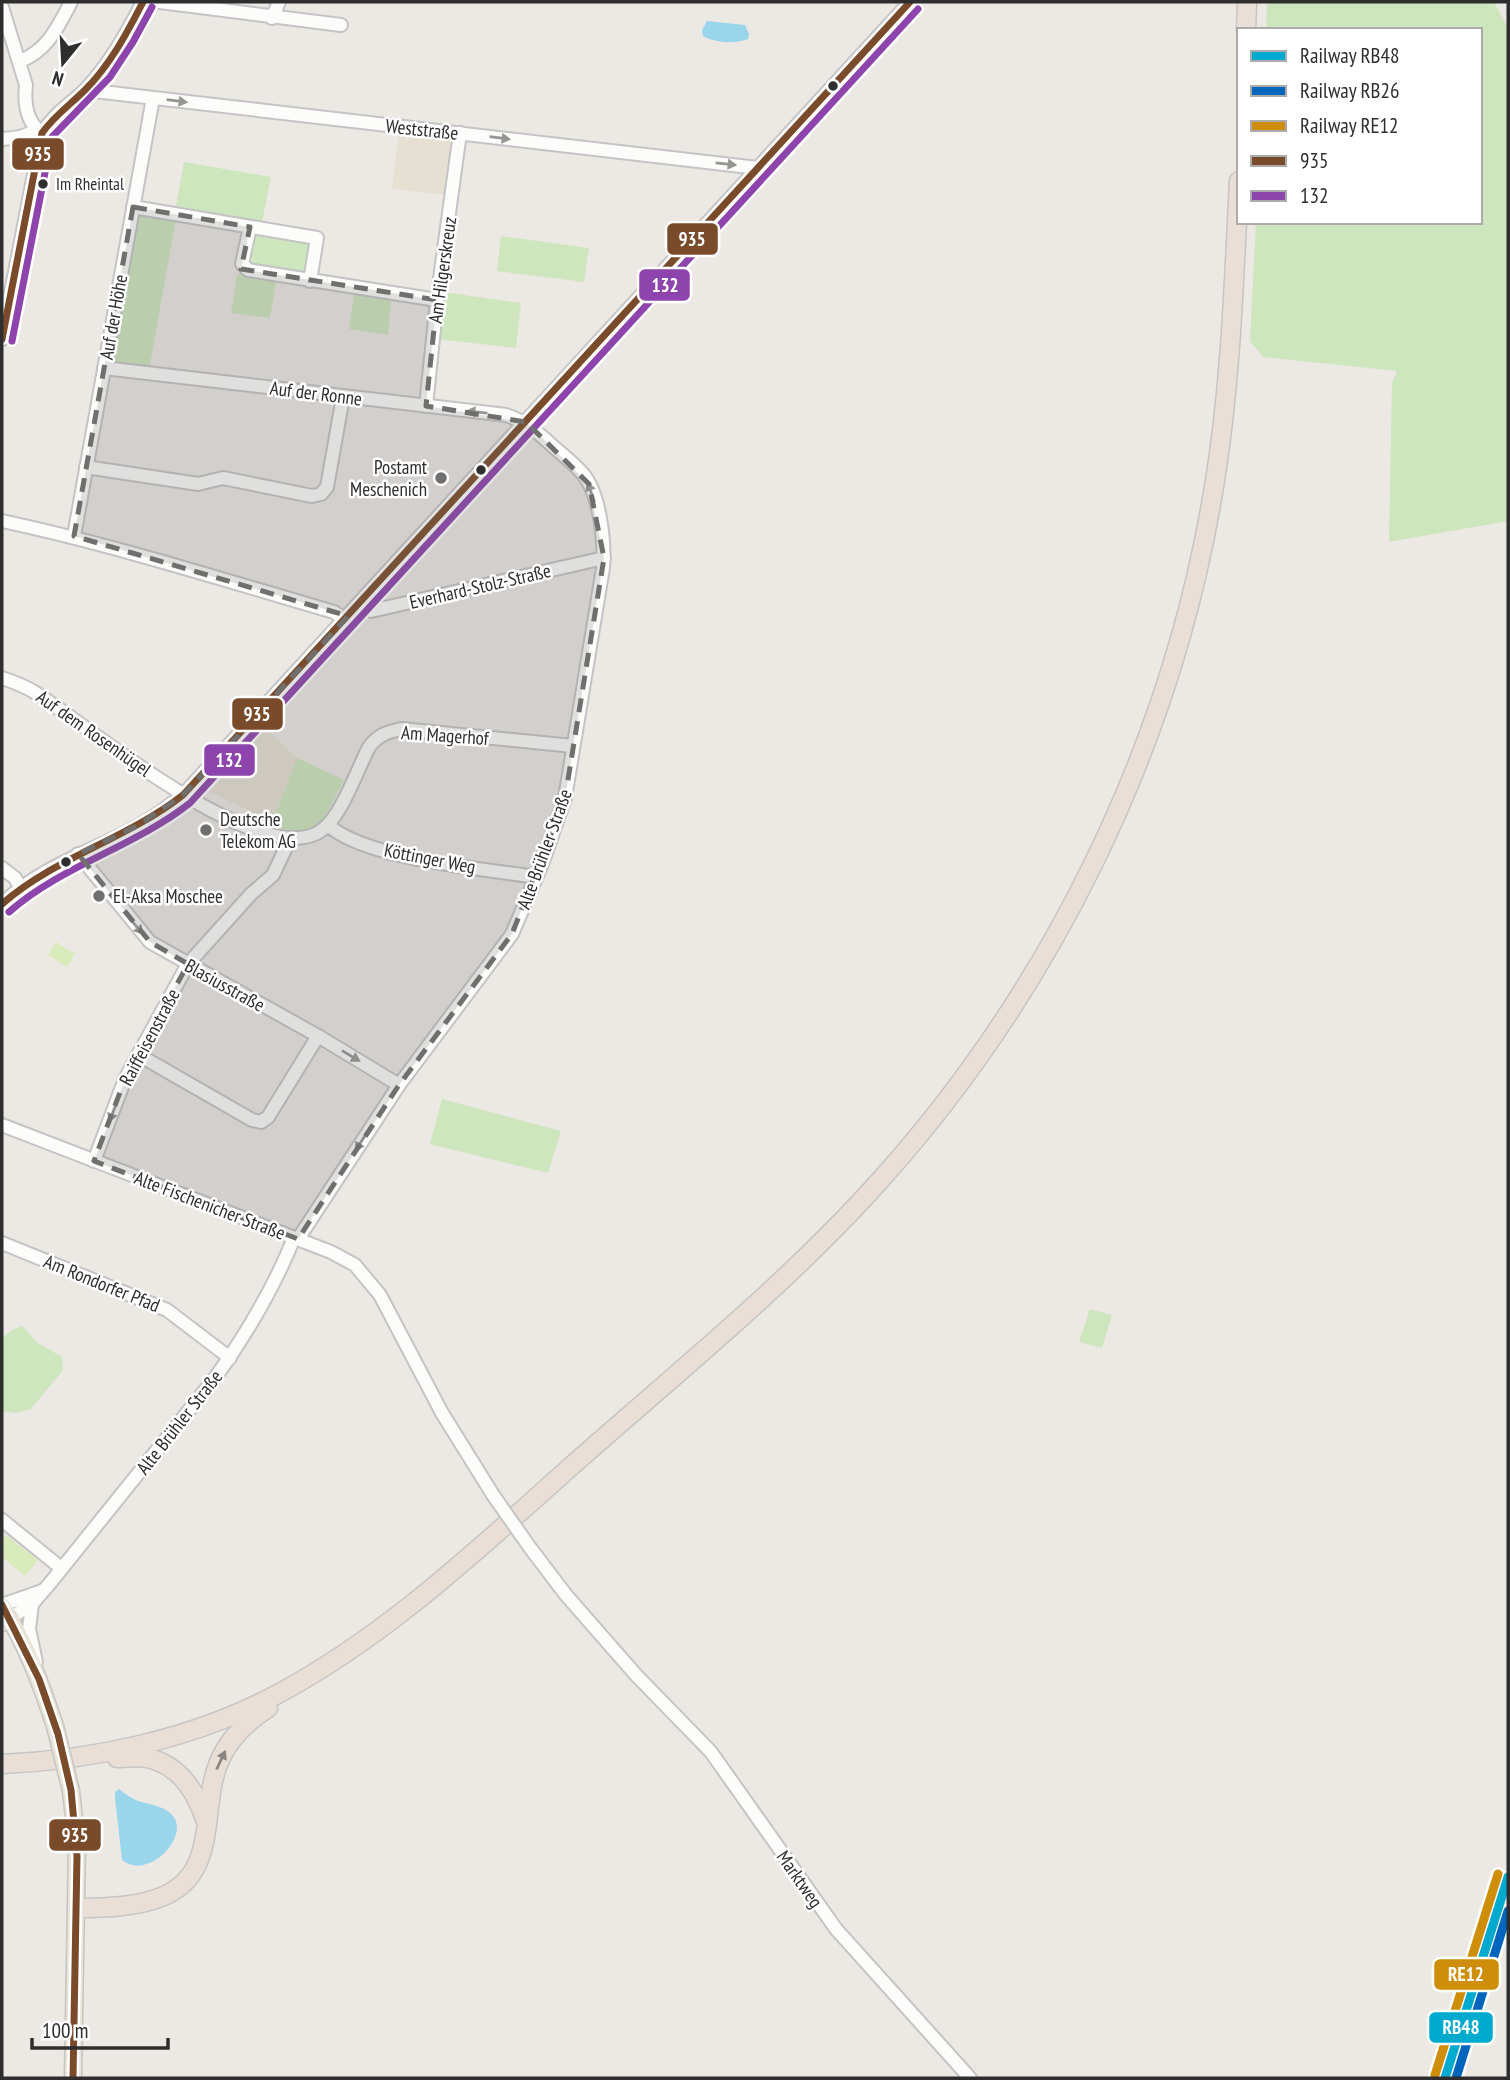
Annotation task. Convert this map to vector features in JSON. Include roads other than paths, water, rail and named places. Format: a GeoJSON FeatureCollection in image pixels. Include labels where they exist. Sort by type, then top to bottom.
{"type":"FeatureCollection","features":[{"type":"Feature","properties":{"kind":"highway"},"geometry":{"type":"LineString","coordinates":[[1246,28],[1247,2]]}},
{"type":"Feature","properties":{"kind":"highway"},"geometry":{"type":"LineString","coordinates":[[4,1764],[85,1756],[141,1744],[209,1724],[262,1702],[364,1641],[444,1578],[783,1277],[866,1195],[952,1093],[1031,978],[1097,855],[1146,740],[1183,630],[1203,548],[1216,477],[1228,374],[1237,216]]}},
{"type":"Feature","properties":{"kind":"highway"},"geometry":{"type":"LineString","coordinates":[[77,1902],[92,1896],[132,1903],[166,1895],[186,1882],[203,1852],[213,1780],[225,1750],[246,1724],[270,1707],[297,1681]]}},
{"type":"Feature","properties":{"kind":"highway"},"geometry":{"type":"LineString","coordinates":[[85,1756],[139,1757],[166,1765],[194,1791],[207,1826]]}},
{"type":"Feature","properties":{"kind":"main road"},"geometry":{"type":"LineString","coordinates":[[4,1612],[41,1683],[71,1791],[77,1845],[73,2078]]}},
{"type":"Feature","properties":{"kind":"street"},"geometry":{"type":"LineString","coordinates":[[20,61],[33,56],[45,46],[71,2]]}},
{"type":"Feature","properties":{"kind":"street"},"geometry":{"type":"LineString","coordinates":[[2,139],[17,138],[39,131],[85,90],[111,57],[143,2]]}},
{"type":"Feature","properties":{"kind":"street"},"geometry":{"type":"LineString","coordinates":[[160,2],[341,26]]}},
{"type":"Feature","properties":{"kind":"street"},"geometry":{"type":"LineString","coordinates":[[272,18],[279,2]]}},
{"type":"Feature","properties":{"kind":"street"},"geometry":{"type":"LineString","coordinates":[[2,904],[20,887],[78,854],[137,826],[183,795],[910,2]]}},
{"type":"Feature","properties":{"kind":"street"},"geometry":{"type":"LineString","coordinates":[[2,6],[26,85],[29,121],[39,131]]}},
{"type":"Feature","properties":{"kind":"street","name":"Weststraße"},"geometry":{"type":"LineString","coordinates":[[85,90],[758,168]]}},
{"type":"Feature","properties":{"kind":"street","name":"Auf der Höhe"},"geometry":{"type":"LineString","coordinates":[[74,536],[153,98]]}},
{"type":"Feature","properties":{"kind":"street"},"geometry":{"type":"LineString","coordinates":[[2,339],[39,131]]}},
{"type":"Feature","properties":{"kind":"street","name":"Am Hilgerskreuz"},"geometry":{"type":"LineString","coordinates":[[426,406],[437,300],[460,133]]}},
{"type":"Feature","properties":{"kind":"street"},"geometry":{"type":"LineString","coordinates":[[133,207],[317,238],[310,281]]}},
{"type":"Feature","properties":{"kind":"street"},"geometry":{"type":"LineString","coordinates":[[250,227],[242,264],[244,268],[437,300]]}},
{"type":"Feature","properties":{"kind":"street","name":"Auf der Ronne"},"geometry":{"type":"LineString","coordinates":[[104,368],[506,415],[526,422]]}},
{"type":"Feature","properties":{"kind":"street"},"geometry":{"type":"LineString","coordinates":[[86,467],[198,484],[223,478],[312,496],[321,494],[327,487],[343,397]]}},
{"type":"Feature","properties":{"kind":"street","name":"Alte Brühler Straße"},"geometry":{"type":"LineString","coordinates":[[4,1612],[32,1604],[230,1357],[296,1238],[399,1085],[512,934],[561,815],[570,776],[604,558],[599,519],[590,484],[583,473],[526,422]]}},
{"type":"Feature","properties":{"kind":"street"},"geometry":{"type":"LineString","coordinates":[[2,521],[74,536],[334,611],[344,620]]}},
{"type":"Feature","properties":{"kind":"street","name":"Everhard-Stolz-Straße"},"geometry":{"type":"LineString","coordinates":[[357,606],[371,611],[604,558]]}},
{"type":"Feature","properties":{"kind":"street","name":"Auf dem Rosenhügel"},"geometry":{"type":"LineString","coordinates":[[2,678],[35,692],[183,795]]}},
{"type":"Feature","properties":{"kind":"street","name":"Am Magerhof"},"geometry":{"type":"LineString","coordinates":[[328,825],[369,747],[376,738],[389,731],[401,729],[573,746]]}},
{"type":"Feature","properties":{"kind":"street"},"geometry":{"type":"LineString","coordinates":[[183,795],[245,826],[290,839],[312,836],[328,825]]}},
{"type":"Feature","properties":{"kind":"street","name":"Köttinger Weg"},"geometry":{"type":"LineString","coordinates":[[328,825],[356,840],[411,858],[536,877]]}},
{"type":"Feature","properties":{"kind":"street","name":"Raiffeisenstraße"},"geometry":{"type":"LineString","coordinates":[[94,1161],[125,1079],[188,964],[251,894],[273,875],[290,839]]}},
{"type":"Feature","properties":{"kind":"street","name":"Blasiusstraße"},"geometry":{"type":"LineString","coordinates":[[78,854],[150,942],[318,1036],[399,1085]]}},
{"type":"Feature","properties":{"kind":"street"},"geometry":{"type":"LineString","coordinates":[[2,868],[15,878],[20,887]]}},
{"type":"Feature","properties":{"kind":"street"},"geometry":{"type":"LineString","coordinates":[[139,1055],[252,1120],[261,1122],[268,1117],[318,1036]]}},
{"type":"Feature","properties":{"kind":"street","name":"Alte Fischenicher Straße"},"geometry":{"type":"LineString","coordinates":[[2,1125],[296,1238],[355,1265],[370,1280],[442,1413],[493,1495]]}},
{"type":"Feature","properties":{"kind":"street","name":"Am Rondorfer Pfad"},"geometry":{"type":"LineString","coordinates":[[2,1243],[167,1310],[230,1357]]}},
{"type":"Feature","properties":{"kind":"street","name":"Marktweg"},"geometry":{"type":"LineString","coordinates":[[493,1495],[566,1595],[636,1675],[711,1752],[836,1929],[970,2078]]}},
{"type":"Feature","properties":{"kind":"street"},"geometry":{"type":"LineString","coordinates":[[2,1520],[61,1569]]}},
{"type":"Feature","properties":{"kind":"street","name":"Alte Brühler Straße"},"geometry":{"type":"LineString","coordinates":[[4,1612],[42,1591]]}},
{"type":"Feature","properties":{"kind":"street"},"geometry":{"type":"LineString","coordinates":[[32,1604],[29,1629],[41,1683]]}},
{"type":"Feature","properties":{"kind":"water"},"geometry":{"type":"Polygon","coordinates":[[[707,21],[745,25],[748,39],[726,42],[703,36],[702,30],[707,21]]]}},
{"type":"Feature","properties":{"kind":"water"},"geometry":{"type":"Polygon","coordinates":[[[119,1789],[135,1800],[161,1807],[173,1816],[177,1825],[176,1835],[164,1854],[154,1861],[132,1865],[122,1860],[115,1798],[115,1792],[119,1789]]]}},
{"type":"Feature","properties":{"kind":"rail line","name":"RE12"},"geometry":{"type":"LineString","coordinates":[[1435,2075],[1498,1874]]}},
{"type":"Feature","properties":{"kind":"rail line","name":"RB48"},"geometry":{"type":"LineString","coordinates":[[1445,2078],[1508,1877]]}},
{"type":"Feature","properties":{"kind":"rail line","name":"RB26"},"geometry":{"type":"LineString","coordinates":[[1456,2078],[1508,1911]]}},
{"type":"Feature","properties":{"kind":"place","name":"Im Rheintal"},"geometry":{"type":"Point","coordinates":[43,184]}},
{"type":"Feature","properties":{"kind":"place","name":"Postamt Meschenich"},"geometry":{"type":"Point","coordinates":[441,478]}},
{"type":"Feature","properties":{"kind":"place","name":"Deutsche Telekom AG"},"geometry":{"type":"Point","coordinates":[206,830]}},
{"type":"Feature","properties":{"kind":"place","name":"El-Aksa Moschee"},"geometry":{"type":"Point","coordinates":[99,896]}}]}
